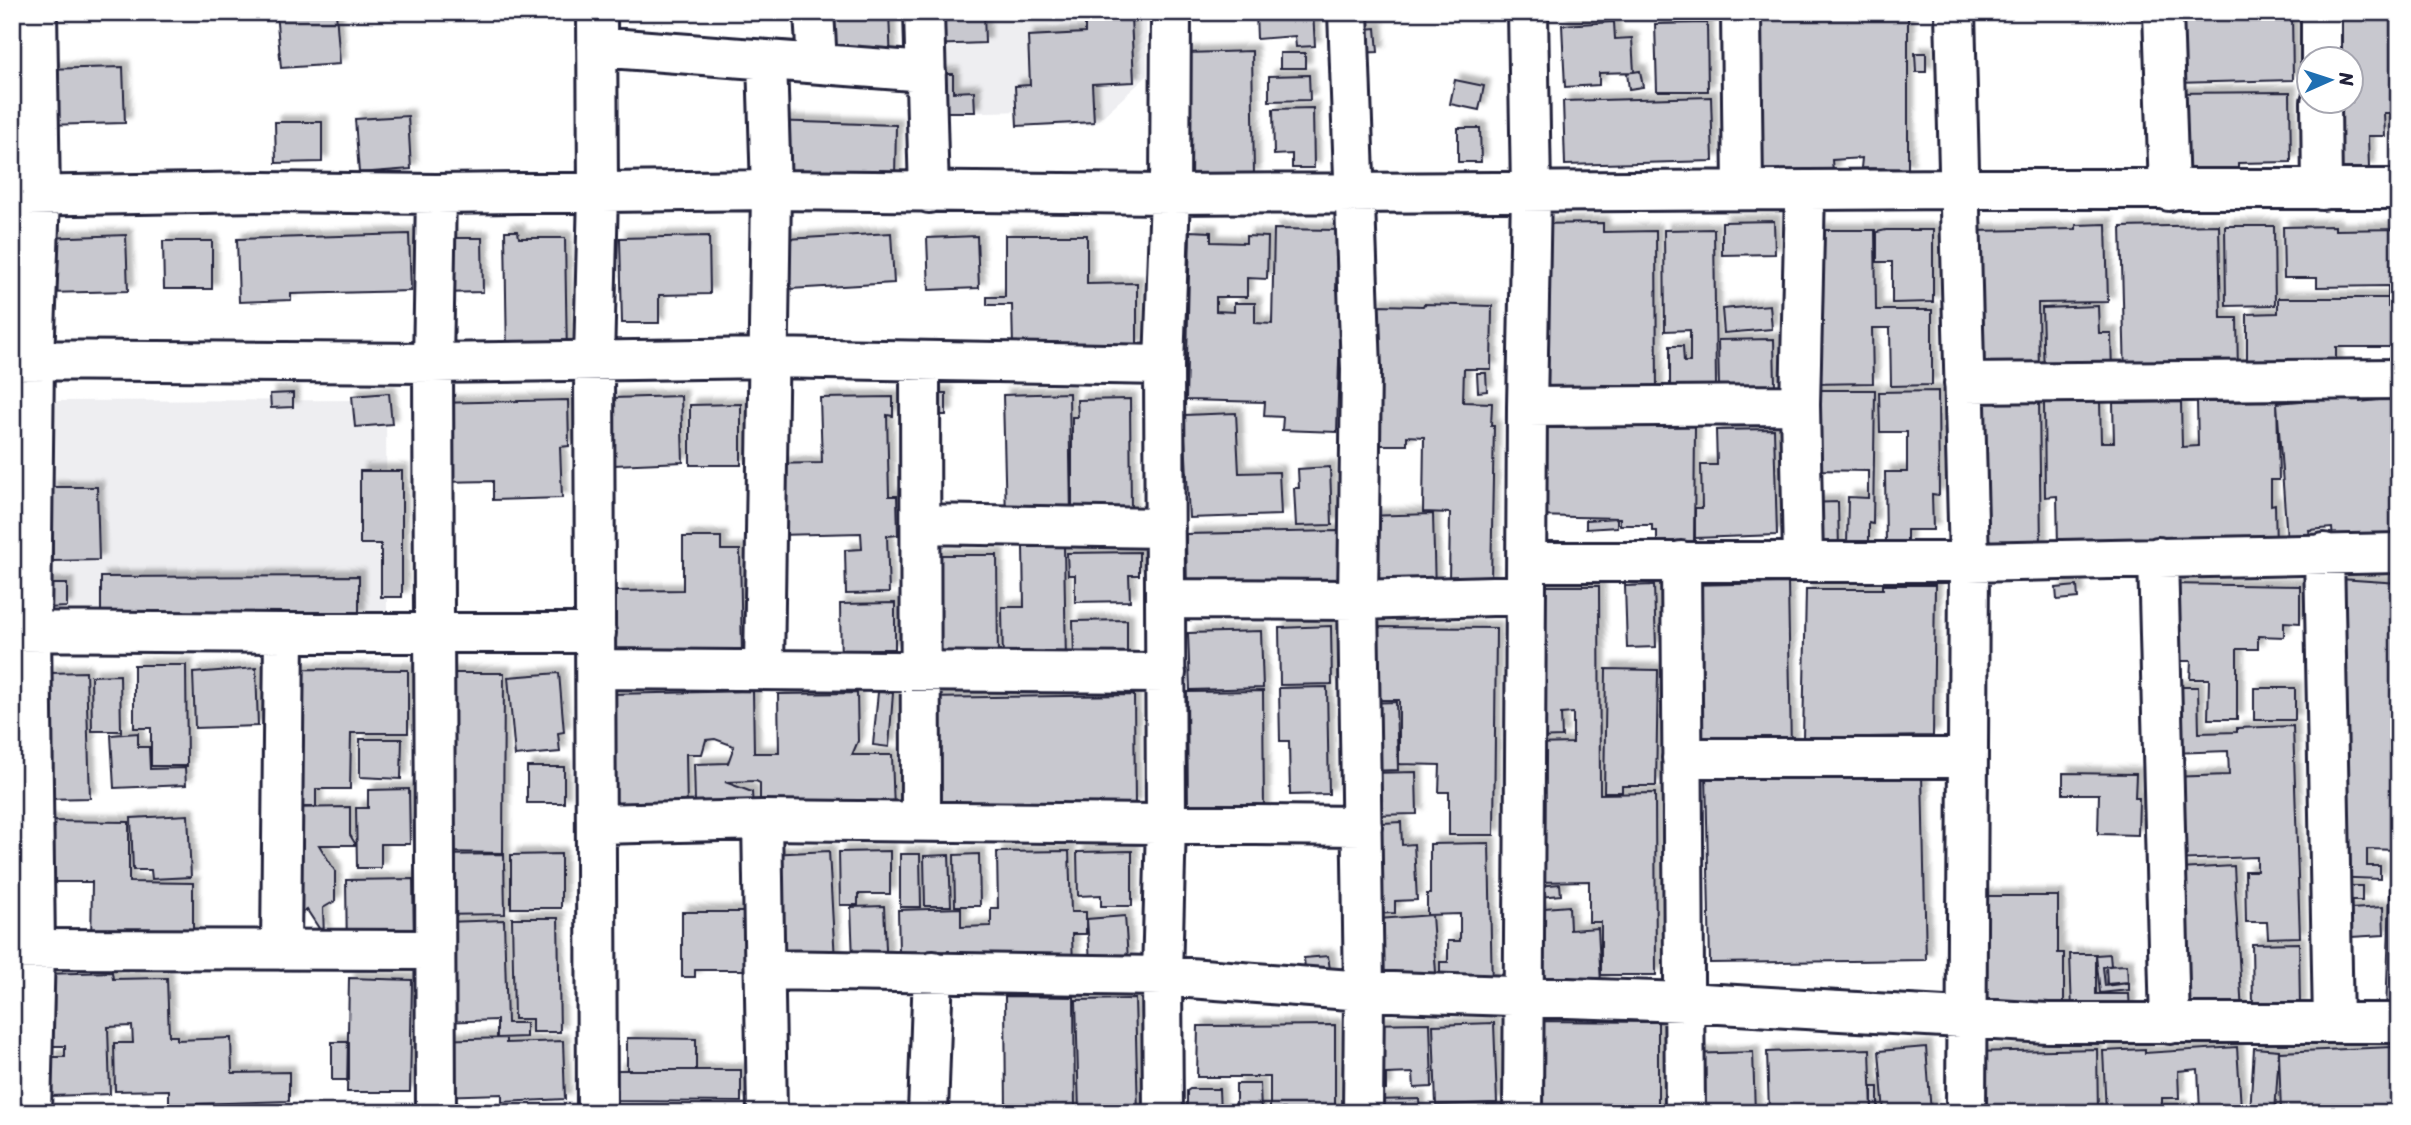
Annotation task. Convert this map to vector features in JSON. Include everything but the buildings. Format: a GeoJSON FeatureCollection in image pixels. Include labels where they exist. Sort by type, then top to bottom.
{"type":"FeatureCollection","features":[{"type":"Feature","properties":{"kind":"street"},"geometry":{"type":"LineString","coordinates":[[31,1113],[24,948],[23,360],[26,197],[37,12]]}},
{"type":"Feature","properties":{"kind":"street"},"geometry":{"type":"LineString","coordinates":[[814,12],[817,63]]}},
{"type":"Feature","properties":{"kind":"street"},"geometry":{"type":"LineString","coordinates":[[924,12],[929,193]]}},
{"type":"Feature","properties":{"kind":"street"},"geometry":{"type":"LineString","coordinates":[[1163,1113],[1162,975],[1166,823],[1164,365],[1170,194],[1171,12]]}},
{"type":"Feature","properties":{"kind":"street"},"geometry":{"type":"LineString","coordinates":[[1348,12],[1361,369],[1358,600],[1364,991],[1363,1113]]}},
{"type":"Feature","properties":{"kind":"street"},"geometry":{"type":"LineString","coordinates":[[1523,1113],[1527,407],[1531,191],[1528,12]]}},
{"type":"Feature","properties":{"kind":"street"},"geometry":{"type":"LineString","coordinates":[[1741,12],[1742,190]]}},
{"type":"Feature","properties":{"kind":"street"},"geometry":{"type":"LineString","coordinates":[[1955,12],[1969,562],[1966,1113]]}},
{"type":"Feature","properties":{"kind":"street"},"geometry":{"type":"LineString","coordinates":[[2163,12],[2169,191]]}},
{"type":"Feature","properties":{"kind":"street"},"geometry":{"type":"LineString","coordinates":[[2321,12],[2321,46]]}},
{"type":"Feature","properties":{"kind":"street"},"geometry":{"type":"LineString","coordinates":[[576,1113],[597,1113],[598,824],[594,361],[598,192],[597,29],[767,60],[926,72]]}},
{"type":"Feature","properties":{"kind":"street"},"geometry":{"type":"LineString","coordinates":[[764,670],[771,190],[767,60]]}},
{"type":"Feature","properties":{"kind":"street"},"geometry":{"type":"LineString","coordinates":[[2321,116],[2322,190]]}},
{"type":"Feature","properties":{"kind":"street"},"geometry":{"type":"LineString","coordinates":[[26,197],[262,192],[436,194],[771,190],[1170,194],[2399,189]]}},
{"type":"Feature","properties":{"kind":"street"},"geometry":{"type":"LineString","coordinates":[[1803,561],[1801,405],[1805,191]]}},
{"type":"Feature","properties":{"kind":"street"},"geometry":{"type":"LineString","coordinates":[[436,194],[433,363],[436,1113]]}},
{"type":"Feature","properties":{"kind":"street"},"geometry":{"type":"LineString","coordinates":[[23,360],[433,363],[768,358],[1164,365]]}},
{"type":"Feature","properties":{"kind":"street"},"geometry":{"type":"LineString","coordinates":[[920,361],[921,821]]}},
{"type":"Feature","properties":{"kind":"street"},"geometry":{"type":"LineString","coordinates":[[1965,383],[2399,379]]}},
{"type":"Feature","properties":{"kind":"street"},"geometry":{"type":"LineString","coordinates":[[1527,407],[1801,405]]}},
{"type":"Feature","properties":{"kind":"street"},"geometry":{"type":"LineString","coordinates":[[921,524],[1166,528]]}},
{"type":"Feature","properties":{"kind":"street"},"geometry":{"type":"LineString","coordinates":[[2324,553],[2333,1022]]}},
{"type":"Feature","properties":{"kind":"street"},"geometry":{"type":"LineString","coordinates":[[1166,600],[1358,600],[1681,561],[1969,562],[2399,553]]}},
{"type":"Feature","properties":{"kind":"street"},"geometry":{"type":"LineString","coordinates":[[2158,557],[2170,1024]]}},
{"type":"Feature","properties":{"kind":"street"},"geometry":{"type":"LineString","coordinates":[[1681,561],[1685,1113]]}},
{"type":"Feature","properties":{"kind":"street"},"geometry":{"type":"LineString","coordinates":[[22,631],[433,633],[764,670],[1166,673]]}},
{"type":"Feature","properties":{"kind":"street"},"geometry":{"type":"LineString","coordinates":[[281,950],[284,634]]}},
{"type":"Feature","properties":{"kind":"street"},"geometry":{"type":"LineString","coordinates":[[1682,758],[1967,758]]}},
{"type":"Feature","properties":{"kind":"street"},"geometry":{"type":"LineString","coordinates":[[598,824],[762,820],[1362,826]]}},
{"type":"Feature","properties":{"kind":"street"},"geometry":{"type":"LineString","coordinates":[[762,820],[767,1113]]}},
{"type":"Feature","properties":{"kind":"street"},"geometry":{"type":"LineString","coordinates":[[24,948],[434,950]]}},
{"type":"Feature","properties":{"kind":"street"},"geometry":{"type":"LineString","coordinates":[[766,970],[1162,975],[1364,991],[1685,1002],[1965,1016],[2048,1023],[2399,1023]]}},
{"type":"Feature","properties":{"kind":"street"},"geometry":{"type":"LineString","coordinates":[[928,1113],[933,971]]}},
{"type":"Feature","properties":{"kind":"shaded area"},"geometry":{"type":"Polygon","coordinates":[[[943,12],[1146,12],[1147,76],[1093,125],[1028,126],[1027,111],[946,113],[943,12]]]}},
{"type":"Feature","properties":{"kind":"shaded area"},"geometry":{"type":"Polygon","coordinates":[[[386,400],[387,620],[44,621],[43,401],[386,400]]]}}]}
